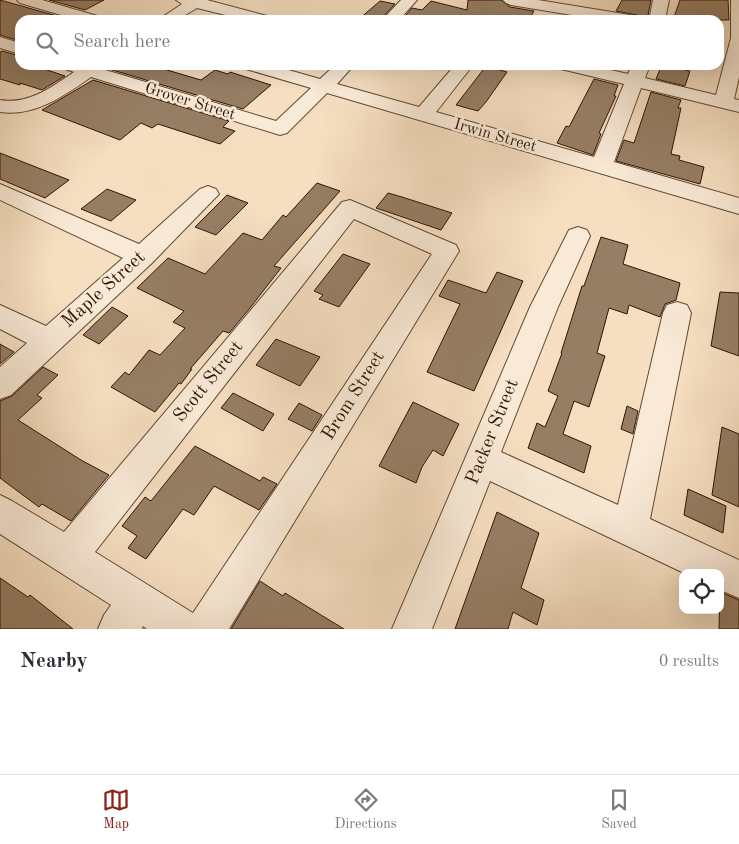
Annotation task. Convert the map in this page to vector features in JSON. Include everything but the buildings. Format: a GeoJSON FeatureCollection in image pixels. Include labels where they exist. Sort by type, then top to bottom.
{"type":"FeatureCollection","features":[{"type":"Feature","properties":{"kind":"street"},"geometry":{"type":"LineString","coordinates":[[25,0],[78,15]]}},
{"type":"Feature","properties":{"kind":"street"},"geometry":{"type":"LineString","coordinates":[[395,15],[409,0]]}},
{"type":"Feature","properties":{"kind":"street"},"geometry":{"type":"LineString","coordinates":[[658,15],[661,0]]}},
{"type":"Feature","properties":{"kind":"street"},"geometry":{"type":"LineString","coordinates":[[611,70],[637,73],[731,104],[739,0]]}},
{"type":"Feature","properties":{"kind":"street"},"geometry":{"type":"LineString","coordinates":[[173,15],[192,1],[246,15]]}},
{"type":"Feature","properties":{"kind":"street"},"geometry":{"type":"LineString","coordinates":[[511,5],[577,6],[611,15]]}},
{"type":"Feature","properties":{"kind":"street"},"geometry":{"type":"LineString","coordinates":[[0,42],[15,46]]}},
{"type":"Feature","properties":{"kind":"street"},"geometry":{"type":"LineString","coordinates":[[0,106],[9,109],[40,101],[81,70]]}},
{"type":"Feature","properties":{"kind":"street","name":"Grover Street"},"geometry":{"type":"LineString","coordinates":[[94,70],[280,129],[324,86]]}},
{"type":"Feature","properties":{"kind":"street","name":"Irwin Street"},"geometry":{"type":"LineString","coordinates":[[269,70],[739,206]]}},
{"type":"Feature","properties":{"kind":"street"},"geometry":{"type":"LineString","coordinates":[[324,86],[340,70]]}},
{"type":"Feature","properties":{"kind":"street"},"geometry":{"type":"LineString","coordinates":[[423,115],[460,70]]}},
{"type":"Feature","properties":{"kind":"street"},"geometry":{"type":"LineString","coordinates":[[601,167],[637,73]]}},
{"type":"Feature","properties":{"kind":"street"},"geometry":{"type":"LineString","coordinates":[[0,191],[143,256]]}},
{"type":"Feature","properties":{"kind":"street","name":"Maple Street"},"geometry":{"type":"LineString","coordinates":[[0,386],[208,194]]}},
{"type":"Feature","properties":{"kind":"street","name":"Brom Street"},"geometry":{"type":"LineString","coordinates":[[206,629],[446,251],[350,208]]}},
{"type":"Feature","properties":{"kind":"street","name":"Scott Street"},"geometry":{"type":"LineString","coordinates":[[68,556],[350,208]]}},
{"type":"Feature","properties":{"kind":"street","name":"Packer Street"},"geometry":{"type":"LineString","coordinates":[[412,629],[544,307],[578,236]]}},
{"type":"Feature","properties":{"kind":"street"},"geometry":{"type":"LineString","coordinates":[[630,528],[677,313]]}},
{"type":"Feature","properties":{"kind":"street"},"geometry":{"type":"LineString","coordinates":[[0,316],[48,340]]}},
{"type":"Feature","properties":{"kind":"street"},"geometry":{"type":"LineString","coordinates":[[482,460],[739,579]]}},
{"type":"Feature","properties":{"kind":"street"},"geometry":{"type":"LineString","coordinates":[[0,513],[68,556],[128,615],[183,629]]}}]}
